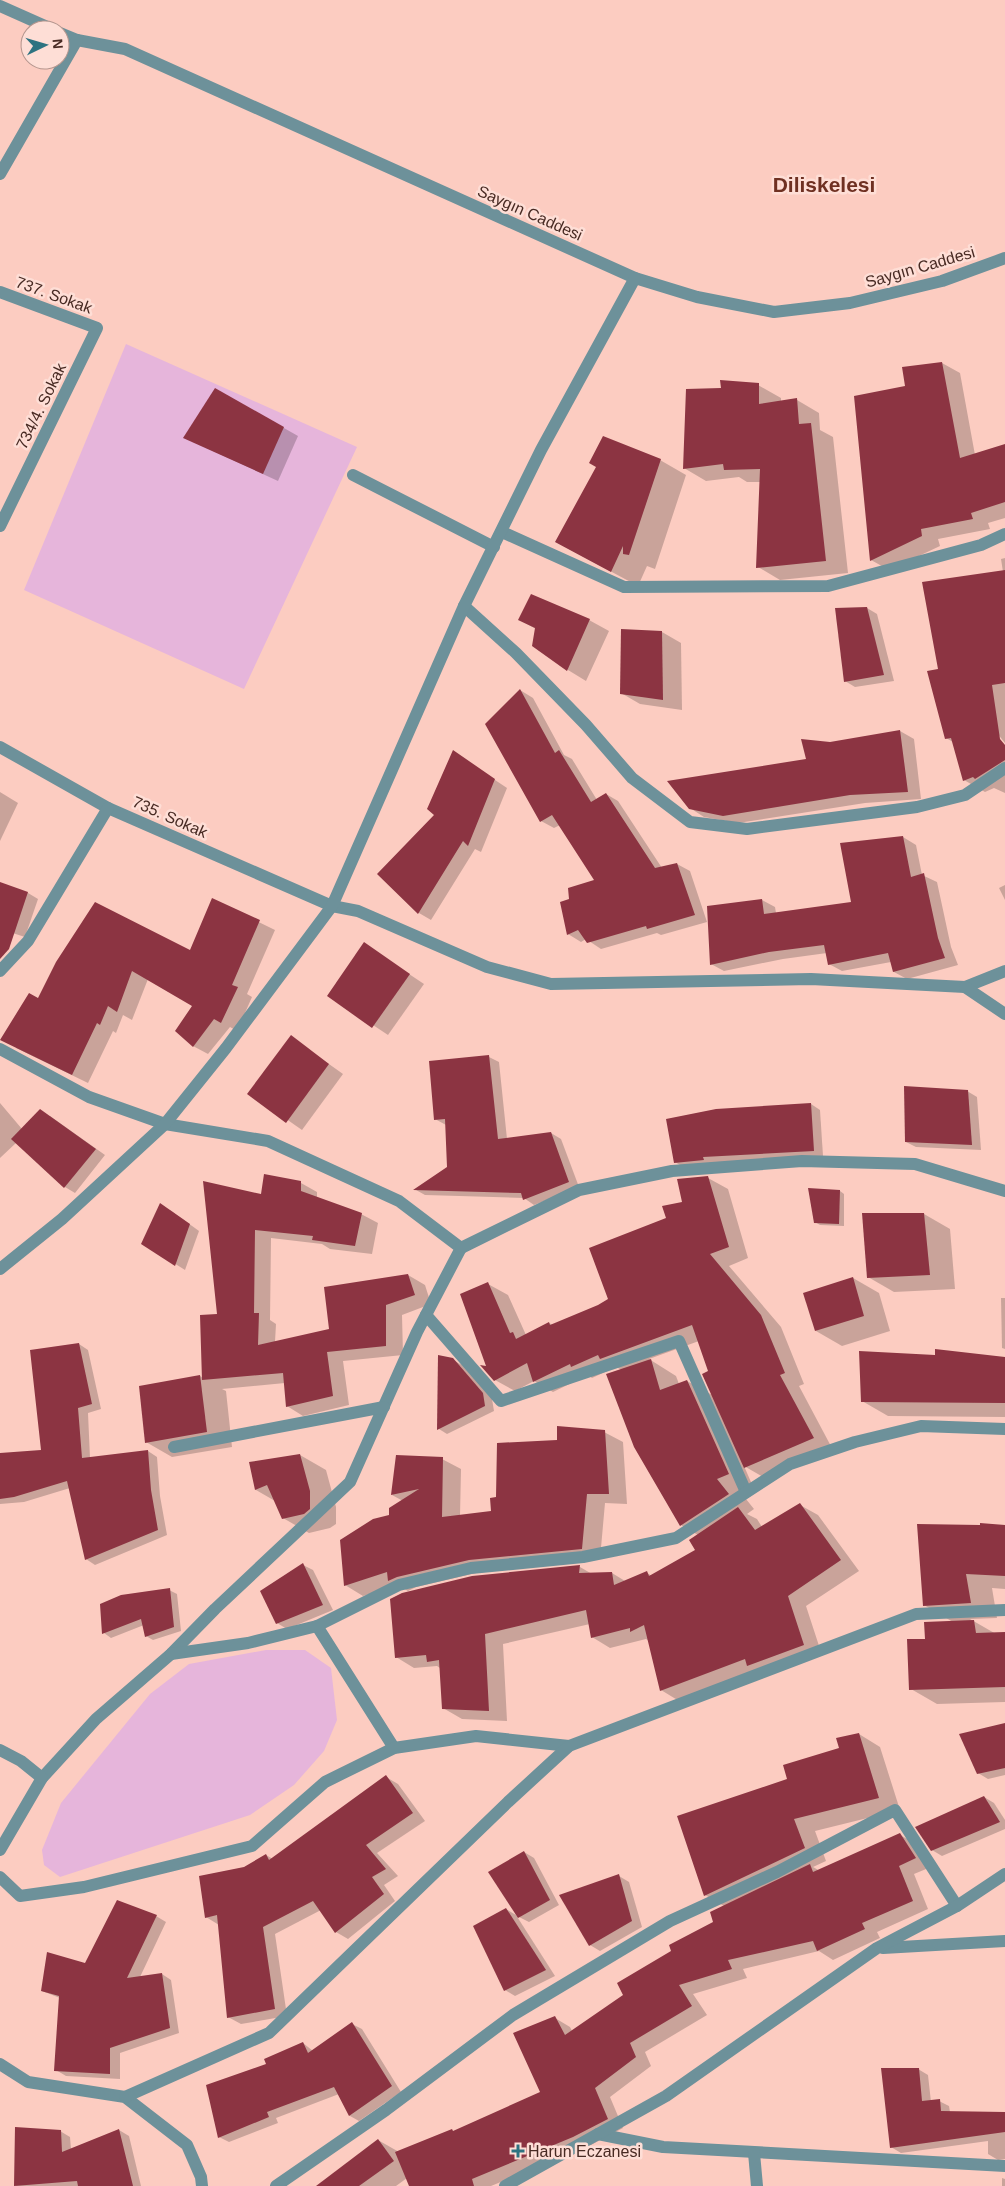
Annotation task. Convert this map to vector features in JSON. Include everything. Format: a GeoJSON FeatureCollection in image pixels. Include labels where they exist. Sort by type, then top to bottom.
{"type":"FeatureCollection","features":[{"type":"Feature","properties":{"kind":"street"},"geometry":{"type":"LineString","coordinates":[[0,6],[32,20]]}},
{"type":"Feature","properties":{"kind":"street","name":"Saygın Caddesi"},"geometry":{"type":"LineString","coordinates":[[70,37],[125,49],[634,278],[697,297],[774,312],[850,303],[942,281],[1005,258]]}},
{"type":"Feature","properties":{"kind":"street"},"geometry":{"type":"LineString","coordinates":[[0,174],[77,40]]}},
{"type":"Feature","properties":{"kind":"street"},"geometry":{"type":"LineString","coordinates":[[0,1269],[62,1219],[165,1124],[226,1048],[332,906],[464,606],[541,450],[634,278]]}},
{"type":"Feature","properties":{"kind":"street","name":"737. Sokak"},"geometry":{"type":"LineString","coordinates":[[0,292],[97,328]]}},
{"type":"Feature","properties":{"kind":"street","name":"734/4. Sokak"},"geometry":{"type":"LineString","coordinates":[[0,526],[97,328]]}},
{"type":"Feature","properties":{"kind":"street"},"geometry":{"type":"LineString","coordinates":[[353,475],[494,547]]}},
{"type":"Feature","properties":{"kind":"street"},"geometry":{"type":"LineString","coordinates":[[502,532],[624,587],[828,586],[981,545],[1005,534]]}},
{"type":"Feature","properties":{"kind":"street"},"geometry":{"type":"LineString","coordinates":[[464,606],[516,653],[586,725],[632,778],[690,822],[747,828],[917,807],[966,795],[1005,768]]}},
{"type":"Feature","properties":{"kind":"street","name":"735. Sokak"},"geometry":{"type":"LineString","coordinates":[[0,747],[108,808],[332,906],[358,911],[487,967],[551,984],[811,979],[965,987]]}},
{"type":"Feature","properties":{"kind":"street"},"geometry":{"type":"LineString","coordinates":[[0,971],[28,940],[108,808]]}},
{"type":"Feature","properties":{"kind":"street"},"geometry":{"type":"LineString","coordinates":[[965,987],[1005,971]]}},
{"type":"Feature","properties":{"kind":"street"},"geometry":{"type":"LineString","coordinates":[[965,987],[1005,1014]]}},
{"type":"Feature","properties":{"kind":"street"},"geometry":{"type":"LineString","coordinates":[[0,1050],[89,1097],[165,1124],[268,1141],[399,1200],[462,1248]]}},
{"type":"Feature","properties":{"kind":"street"},"geometry":{"type":"LineString","coordinates":[[0,1850],[42,1778],[96,1719],[171,1654],[214,1609],[350,1482],[426,1315],[462,1248],[579,1190],[672,1171],[802,1161],[915,1164],[1005,1190]]}},
{"type":"Feature","properties":{"kind":"street"},"geometry":{"type":"LineString","coordinates":[[426,1315],[502,1400],[679,1341],[746,1492]]}},
{"type":"Feature","properties":{"kind":"street"},"geometry":{"type":"LineString","coordinates":[[174,1447],[384,1407]]}},
{"type":"Feature","properties":{"kind":"street"},"geometry":{"type":"LineString","coordinates":[[171,1654],[248,1643],[316,1626],[399,1584],[472,1568],[583,1557],[676,1538],[790,1464],[855,1442],[921,1426],[1005,1429]]}},
{"type":"Feature","properties":{"kind":"street"},"geometry":{"type":"LineString","coordinates":[[125,2097],[268,2033],[508,1802],[569,1746],[916,1614],[1005,1610]]}},
{"type":"Feature","properties":{"kind":"street"},"geometry":{"type":"LineString","coordinates":[[316,1626],[394,1748]]}},
{"type":"Feature","properties":{"kind":"street"},"geometry":{"type":"LineString","coordinates":[[0,1877],[20,1896],[84,1887],[252,1846],[324,1782],[394,1748],[476,1736],[569,1746]]}},
{"type":"Feature","properties":{"kind":"street"},"geometry":{"type":"LineString","coordinates":[[0,1750],[21,1761],[42,1778]]}},
{"type":"Feature","properties":{"kind":"street"},"geometry":{"type":"LineString","coordinates":[[276,2186],[386,2110],[513,2015],[670,1922],[776,1872],[895,1810],[958,1906]]}},
{"type":"Feature","properties":{"kind":"street"},"geometry":{"type":"LineString","coordinates":[[504,2186],[666,2096],[876,1948],[958,1906],[1005,1874]]}},
{"type":"Feature","properties":{"kind":"street"},"geometry":{"type":"LineString","coordinates":[[876,1948],[1005,1941]]}},
{"type":"Feature","properties":{"kind":"street"},"geometry":{"type":"LineString","coordinates":[[0,2064],[28,2082],[125,2097],[187,2145],[201,2177],[202,2186]]}},
{"type":"Feature","properties":{"kind":"street"},"geometry":{"type":"LineString","coordinates":[[598,2134],[663,2147],[1005,2166]]}},
{"type":"Feature","properties":{"kind":"street"},"geometry":{"type":"LineString","coordinates":[[754,2153],[757,2186]]}},
{"type":"Feature","properties":{"kind":"shaded area"},"geometry":{"type":"Polygon","coordinates":[[[126,344],[357,447],[244,689],[24,590],[126,344]]]}},
{"type":"Feature","properties":{"kind":"shaded area"},"geometry":{"type":"Polygon","coordinates":[[[266,1650],[305,1650],[331,1668],[337,1720],[324,1751],[294,1785],[250,1815],[60,1877],[44,1865],[42,1850],[61,1803],[150,1694],[189,1664],[266,1650]]]}},
{"type":"Feature","properties":{"kind":"building"},"geometry":{"type":"Polygon","coordinates":[[[942,362],[960,458],[1005,444],[1005,502],[971,513],[973,519],[921,529],[922,536],[870,561],[854,396],[905,386],[902,367],[942,362]]]}},
{"type":"Feature","properties":{"kind":"building"},"geometry":{"type":"Polygon","coordinates":[[[720,380],[759,383],[759,404],[797,398],[799,424],[811,423],[826,561],[756,568],[760,469],[724,470],[723,464],[683,469],[686,389],[721,388],[720,380]]]}},
{"type":"Feature","properties":{"kind":"building"},"geometry":{"type":"Polygon","coordinates":[[[215,388],[284,427],[263,474],[183,438],[215,388]]]}},
{"type":"Feature","properties":{"kind":"building"},"geometry":{"type":"Polygon","coordinates":[[[603,436],[661,459],[629,555],[623,554],[623,546],[611,572],[555,542],[596,467],[589,463],[603,436]]]}},
{"type":"Feature","properties":{"kind":"building"},"geometry":{"type":"Polygon","coordinates":[[[1005,570],[1005,683],[992,685],[1000,739],[1005,745],[1005,760],[975,779],[973,777],[963,781],[951,738],[945,739],[927,671],[938,669],[922,582],[1005,570]]]}},
{"type":"Feature","properties":{"kind":"building"},"geometry":{"type":"Polygon","coordinates":[[[531,594],[590,619],[567,671],[532,646],[535,628],[518,620],[531,594]]]}},
{"type":"Feature","properties":{"kind":"building"},"geometry":{"type":"Polygon","coordinates":[[[867,607],[884,675],[844,682],[835,608],[867,607]]]}},
{"type":"Feature","properties":{"kind":"building"},"geometry":{"type":"Polygon","coordinates":[[[621,629],[662,631],[663,700],[620,694],[621,629]]]}},
{"type":"Feature","properties":{"kind":"building"},"geometry":{"type":"Polygon","coordinates":[[[520,689],[555,753],[559,750],[591,802],[606,793],[655,868],[677,863],[695,915],[647,929],[646,926],[587,943],[578,930],[567,935],[560,902],[569,899],[568,888],[594,880],[552,815],[540,822],[485,724],[520,689]]]}},
{"type":"Feature","properties":{"kind":"building"},"geometry":{"type":"Polygon","coordinates":[[[900,730],[908,792],[850,795],[723,816],[689,809],[667,781],[806,759],[801,739],[830,742],[900,730]]]}},
{"type":"Feature","properties":{"kind":"building"},"geometry":{"type":"Polygon","coordinates":[[[453,750],[495,779],[468,846],[463,841],[418,914],[377,874],[434,815],[427,809],[453,750]]]}},
{"type":"Feature","properties":{"kind":"building"},"geometry":{"type":"Polygon","coordinates":[[[903,836],[911,877],[924,873],[938,938],[945,958],[893,972],[888,953],[828,965],[824,945],[769,952],[710,965],[707,906],[762,899],[764,914],[851,902],[840,843],[903,836]]]}},
{"type":"Feature","properties":{"kind":"building"},"geometry":{"type":"Polygon","coordinates":[[[0,882],[28,892],[9,949],[0,959],[0,882]]]}},
{"type":"Feature","properties":{"kind":"building"},"geometry":{"type":"Polygon","coordinates":[[[212,898],[260,920],[232,985],[238,987],[221,1023],[214,1019],[193,1047],[175,1031],[192,1006],[132,971],[117,1012],[108,1006],[100,1025],[97,1023],[72,1075],[0,1040],[29,993],[38,998],[56,962],[95,902],[190,950],[212,898]]]}},
{"type":"Feature","properties":{"kind":"building"},"geometry":{"type":"Polygon","coordinates":[[[364,942],[410,974],[372,1028],[327,996],[364,942]]]}},
{"type":"Feature","properties":{"kind":"building"},"geometry":{"type":"Polygon","coordinates":[[[291,1035],[329,1064],[286,1123],[247,1094],[291,1035]]]}},
{"type":"Feature","properties":{"kind":"building"},"geometry":{"type":"Polygon","coordinates":[[[489,1055],[498,1139],[551,1132],[569,1182],[523,1200],[521,1193],[413,1190],[447,1167],[445,1119],[434,1120],[429,1061],[489,1055]]]}},
{"type":"Feature","properties":{"kind":"building"},"geometry":{"type":"Polygon","coordinates":[[[904,1086],[968,1090],[972,1145],[905,1142],[904,1086]]]}},
{"type":"Feature","properties":{"kind":"building"},"geometry":{"type":"Polygon","coordinates":[[[811,1103],[814,1151],[703,1157],[704,1160],[674,1163],[666,1119],[716,1109],[811,1103]]]}},
{"type":"Feature","properties":{"kind":"building"},"geometry":{"type":"Polygon","coordinates":[[[40,1109],[96,1149],[64,1188],[11,1139],[40,1109]]]}},
{"type":"Feature","properties":{"kind":"building"},"geometry":{"type":"Polygon","coordinates":[[[264,1174],[301,1181],[301,1191],[362,1213],[355,1246],[312,1240],[313,1236],[255,1230],[254,1313],[259,1313],[258,1345],[329,1329],[324,1287],[408,1274],[415,1295],[386,1305],[386,1346],[327,1352],[333,1396],[286,1407],[283,1373],[202,1380],[200,1315],[217,1314],[203,1181],[261,1194],[264,1174]]]}},
{"type":"Feature","properties":{"kind":"building"},"geometry":{"type":"Polygon","coordinates":[[[708,1176],[729,1247],[710,1254],[761,1315],[785,1373],[780,1375],[814,1438],[744,1468],[702,1374],[708,1371],[692,1325],[600,1359],[598,1355],[571,1367],[570,1364],[533,1382],[527,1363],[494,1381],[480,1365],[486,1366],[460,1294],[488,1282],[510,1333],[513,1332],[516,1339],[549,1322],[550,1325],[598,1305],[608,1299],[589,1248],[666,1218],[662,1206],[682,1202],[677,1179],[708,1176]]]}},
{"type":"Feature","properties":{"kind":"building"},"geometry":{"type":"Polygon","coordinates":[[[808,1188],[840,1190],[839,1224],[814,1223],[808,1188]]]}},
{"type":"Feature","properties":{"kind":"building"},"geometry":{"type":"Polygon","coordinates":[[[160,1203],[190,1224],[175,1266],[141,1244],[160,1203]]]}},
{"type":"Feature","properties":{"kind":"building"},"geometry":{"type":"Polygon","coordinates":[[[862,1213],[924,1213],[930,1275],[867,1278],[862,1213]]]}},
{"type":"Feature","properties":{"kind":"building"},"geometry":{"type":"Polygon","coordinates":[[[853,1277],[864,1316],[815,1331],[803,1293],[853,1277]]]}},
{"type":"Feature","properties":{"kind":"building"},"geometry":{"type":"Polygon","coordinates":[[[79,1343],[92,1404],[78,1408],[82,1458],[148,1450],[151,1490],[158,1530],[85,1560],[67,1481],[14,1497],[0,1499],[0,1453],[41,1450],[30,1350],[79,1343]]]}},
{"type":"Feature","properties":{"kind":"building"},"geometry":{"type":"Polygon","coordinates":[[[935,1349],[1005,1357],[1005,1403],[861,1402],[859,1351],[935,1355],[935,1349]]]}},
{"type":"Feature","properties":{"kind":"building"},"geometry":{"type":"Polygon","coordinates":[[[438,1355],[453,1358],[483,1393],[485,1406],[437,1430],[438,1355]]]}},
{"type":"Feature","properties":{"kind":"building"},"geometry":{"type":"Polygon","coordinates":[[[651,1359],[660,1390],[687,1380],[729,1474],[717,1479],[729,1494],[680,1526],[634,1447],[606,1374],[651,1359]]]}},
{"type":"Feature","properties":{"kind":"building"},"geometry":{"type":"Polygon","coordinates":[[[200,1375],[207,1432],[145,1443],[139,1386],[200,1375]]]}},
{"type":"Feature","properties":{"kind":"building"},"geometry":{"type":"Polygon","coordinates":[[[557,1426],[605,1430],[609,1494],[587,1494],[582,1549],[469,1560],[397,1577],[388,1581],[387,1572],[344,1586],[340,1540],[373,1519],[389,1515],[389,1508],[419,1489],[391,1495],[396,1455],[443,1457],[442,1517],[491,1511],[490,1498],[496,1497],[497,1443],[557,1440],[557,1426]]]}},
{"type":"Feature","properties":{"kind":"building"},"geometry":{"type":"Polygon","coordinates":[[[300,1454],[310,1491],[310,1509],[304,1514],[282,1519],[267,1485],[255,1490],[249,1462],[300,1454]]]}},
{"type":"Feature","properties":{"kind":"building"},"geometry":{"type":"Polygon","coordinates":[[[800,1503],[841,1560],[788,1596],[804,1645],[747,1666],[745,1659],[660,1691],[644,1625],[630,1632],[630,1628],[591,1638],[586,1610],[485,1634],[489,1711],[442,1709],[439,1660],[427,1662],[426,1655],[395,1658],[390,1599],[402,1593],[472,1576],[580,1565],[579,1573],[612,1572],[614,1585],[647,1571],[649,1576],[695,1550],[689,1540],[738,1507],[755,1530],[800,1503]]]}},
{"type":"Feature","properties":{"kind":"building"},"geometry":{"type":"Polygon","coordinates":[[[980,1523],[1005,1525],[1005,1576],[966,1574],[971,1603],[923,1606],[917,1524],[980,1525],[980,1523]]]}},
{"type":"Feature","properties":{"kind":"building"},"geometry":{"type":"Polygon","coordinates":[[[303,1563],[323,1605],[276,1624],[260,1591],[303,1563]]]}},
{"type":"Feature","properties":{"kind":"building"},"geometry":{"type":"Polygon","coordinates":[[[170,1588],[174,1627],[145,1637],[141,1619],[102,1634],[100,1604],[121,1595],[170,1588]]]}},
{"type":"Feature","properties":{"kind":"building"},"geometry":{"type":"Polygon","coordinates":[[[974,1620],[976,1633],[1005,1632],[1005,1687],[909,1690],[907,1639],[925,1639],[924,1622],[974,1620]]]}},
{"type":"Feature","properties":{"kind":"building"},"geometry":{"type":"Polygon","coordinates":[[[1005,1723],[1005,1768],[977,1774],[959,1734],[1005,1723]]]}},
{"type":"Feature","properties":{"kind":"building"},"geometry":{"type":"Polygon","coordinates":[[[859,1733],[879,1798],[794,1819],[805,1848],[704,1896],[677,1816],[787,1779],[783,1765],[839,1748],[836,1738],[859,1733]]]}},
{"type":"Feature","properties":{"kind":"building"},"geometry":{"type":"Polygon","coordinates":[[[386,1775],[413,1813],[366,1845],[386,1869],[372,1877],[384,1894],[335,1933],[313,1901],[263,1927],[275,2009],[227,2018],[217,1915],[205,1918],[199,1876],[244,1867],[266,1854],[269,1860],[386,1775]]]}},
{"type":"Feature","properties":{"kind":"building"},"geometry":{"type":"Polygon","coordinates":[[[984,1796],[1000,1822],[931,1851],[915,1827],[984,1796]]]}},
{"type":"Feature","properties":{"kind":"building"},"geometry":{"type":"Polygon","coordinates":[[[900,1833],[916,1858],[899,1866],[913,1901],[862,1923],[865,1929],[817,1951],[813,1941],[728,1960],[732,1969],[679,1985],[692,2006],[630,2043],[636,2057],[595,2088],[608,2119],[573,2137],[472,2179],[474,2186],[409,2186],[395,2152],[452,2129],[453,2131],[540,2092],[513,2033],[555,2016],[565,2035],[623,1995],[617,1983],[671,1951],[669,1945],[713,1922],[710,1912],[810,1864],[813,1872],[900,1833]]]}},
{"type":"Feature","properties":{"kind":"building"},"geometry":{"type":"Polygon","coordinates":[[[524,1851],[550,1900],[518,1918],[488,1872],[524,1851]]]}},
{"type":"Feature","properties":{"kind":"building"},"geometry":{"type":"Polygon","coordinates":[[[619,1874],[632,1921],[589,1946],[559,1895],[619,1874]]]}},
{"type":"Feature","properties":{"kind":"building"},"geometry":{"type":"Polygon","coordinates":[[[117,1900],[157,1915],[127,1978],[162,1973],[170,2028],[110,2048],[110,2074],[54,2071],[59,1996],[41,1991],[47,1952],[85,1963],[117,1900]]]}},
{"type":"Feature","properties":{"kind":"building"},"geometry":{"type":"Polygon","coordinates":[[[506,1908],[546,1970],[504,1991],[473,1926],[506,1908]]]}},
{"type":"Feature","properties":{"kind":"building"},"geometry":{"type":"Polygon","coordinates":[[[352,2022],[392,2086],[349,2116],[334,2087],[267,2112],[269,2117],[218,2138],[206,2085],[266,2064],[264,2059],[303,2042],[308,2053],[352,2022]]]}},
{"type":"Feature","properties":{"kind":"building"},"geometry":{"type":"Polygon","coordinates":[[[881,2068],[919,2068],[922,2101],[940,2099],[941,2111],[1005,2112],[1005,2132],[890,2148],[881,2068]]]}},
{"type":"Feature","properties":{"kind":"building"},"geometry":{"type":"Polygon","coordinates":[[[15,2127],[61,2130],[62,2152],[119,2129],[133,2186],[78,2186],[77,2181],[14,2186],[15,2127]]]}},
{"type":"Feature","properties":{"kind":"building"},"geometry":{"type":"Polygon","coordinates":[[[378,2139],[394,2161],[359,2186],[316,2186],[378,2139]]]}},
{"type":"Feature","properties":{"kind":"place","name":"Harun Eczanesi"},"geometry":{"type":"Point","coordinates":[518,2151]}},
{"type":"Feature","properties":{"kind":"district","name":"Diliskelesi"},"geometry":{"type":"Point","coordinates":[824,184]}}]}
